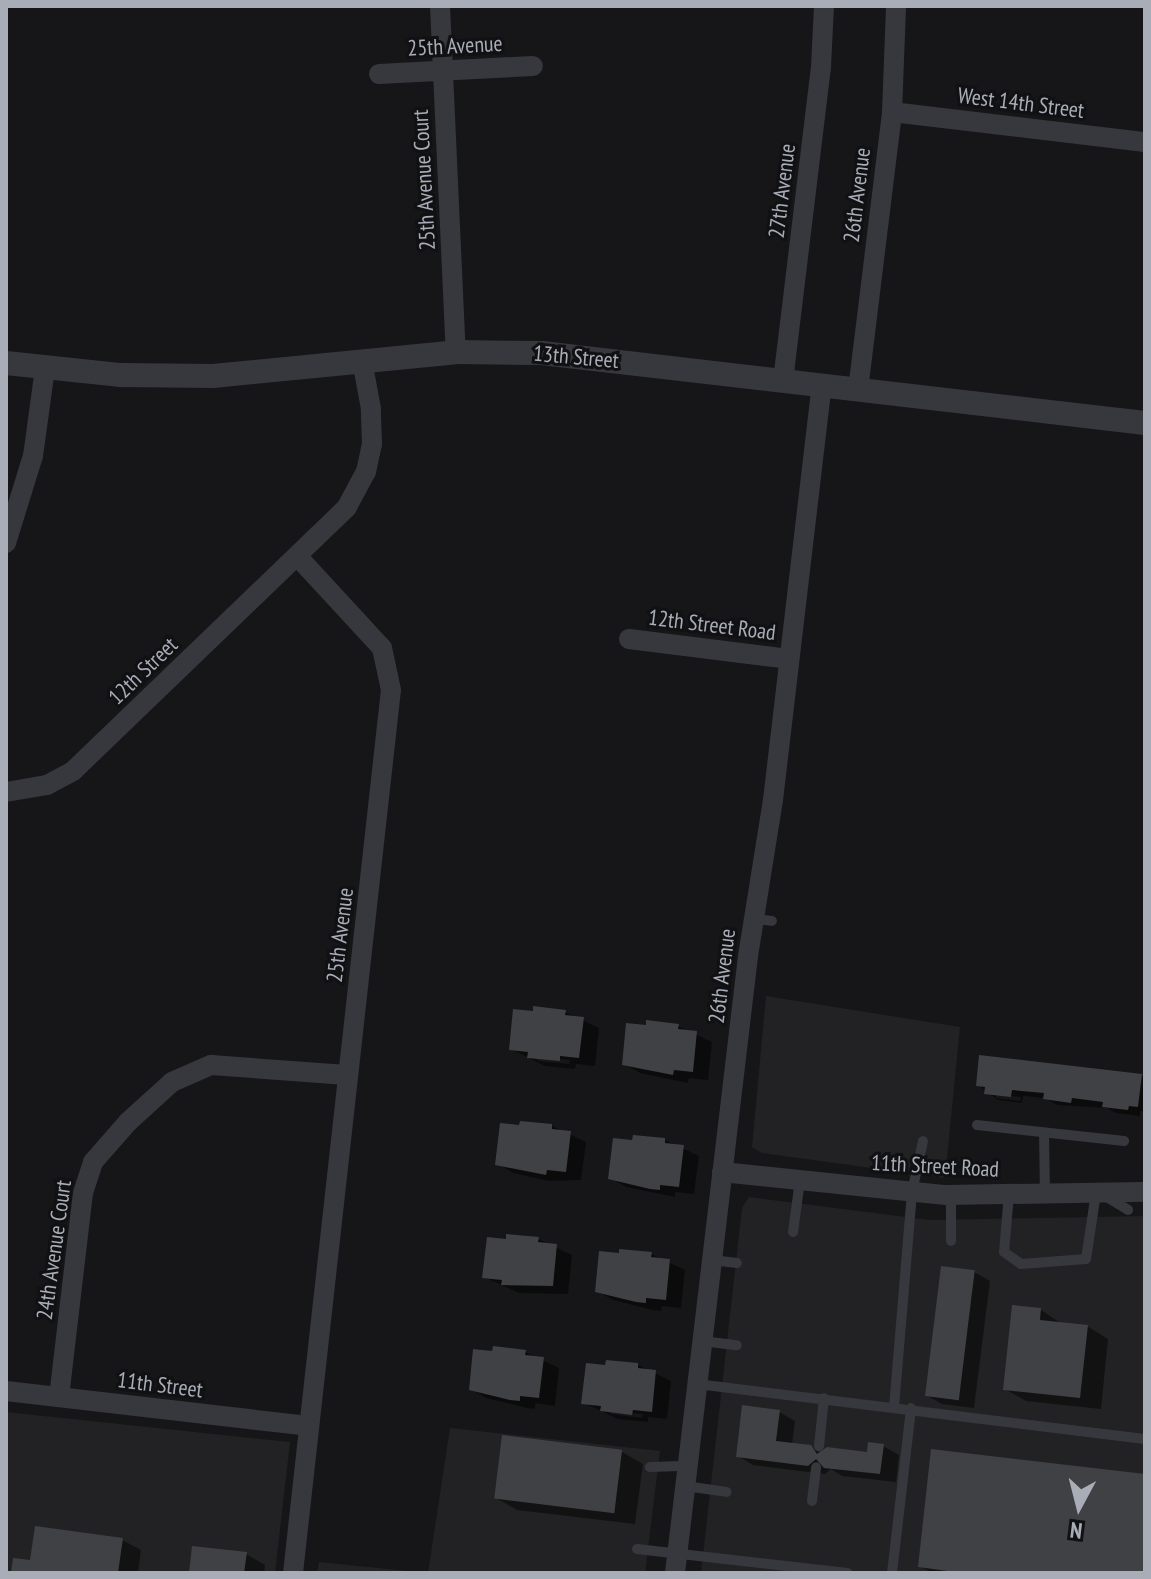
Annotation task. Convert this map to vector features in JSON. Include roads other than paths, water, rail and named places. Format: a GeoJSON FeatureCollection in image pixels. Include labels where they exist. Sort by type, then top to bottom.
{"type":"FeatureCollection","features":[{"type":"Feature","properties":{"kind":"street","name":"25th Avenue Court"},"geometry":{"type":"LineString","coordinates":[[440,6],[456,352]]}},
{"type":"Feature","properties":{"kind":"street","name":"27th Avenue"},"geometry":{"type":"LineString","coordinates":[[783,381],[821,67],[824,6]]}},
{"type":"Feature","properties":{"kind":"street","name":"26th Avenue"},"geometry":{"type":"LineString","coordinates":[[858,390],[892,112],[896,6]]}},
{"type":"Feature","properties":{"kind":"street","name":"25th Avenue"},"geometry":{"type":"LineString","coordinates":[[379,74],[533,66]]}},
{"type":"Feature","properties":{"kind":"street","name":"West 14th Street"},"geometry":{"type":"LineString","coordinates":[[892,112],[1145,142]]}},
{"type":"Feature","properties":{"kind":"street","name":"13th Street"},"geometry":{"type":"LineString","coordinates":[[6,363],[121,375],[213,376],[456,352],[542,353],[1145,423]]}},
{"type":"Feature","properties":{"kind":"street"},"geometry":{"type":"LineString","coordinates":[[298,557],[347,507],[366,472],[372,444],[371,409],[362,360]]}},
{"type":"Feature","properties":{"kind":"street"},"geometry":{"type":"LineString","coordinates":[[6,543],[33,456],[45,368]]}},
{"type":"Feature","properties":{"kind":"street","name":"26th Avenue"},"geometry":{"type":"LineString","coordinates":[[676,1563],[722,1172],[763,920],[789,659],[800,633],[822,386]]}},
{"type":"Feature","properties":{"kind":"street","name":"25th Avenue"},"geometry":{"type":"LineString","coordinates":[[293,1573],[391,690],[382,648],[298,557]]}},
{"type":"Feature","properties":{"kind":"street","name":"12th Street"},"geometry":{"type":"LineString","coordinates":[[6,792],[47,785],[73,771],[298,557]]}},
{"type":"Feature","properties":{"kind":"street","name":"12th Street Road"},"geometry":{"type":"LineString","coordinates":[[629,639],[789,659]]}},
{"type":"Feature","properties":{"kind":"street","name":"24th Avenue Court"},"geometry":{"type":"LineString","coordinates":[[59,1397],[83,1193],[93,1162],[128,1122],[172,1082],[211,1065],[261,1066],[347,1075]]}},
{"type":"Feature","properties":{"kind":"street","name":"11th Street Road"},"geometry":{"type":"LineString","coordinates":[[722,1172],[951,1195],[1145,1192]]}},
{"type":"Feature","properties":{"kind":"street","name":"11th Street"},"geometry":{"type":"LineString","coordinates":[[6,1391],[308,1426]]}},
{"type":"Feature","properties":{"kind":"lane"},"geometry":{"type":"LineString","coordinates":[[977,1125],[1124,1141]]}},
{"type":"Feature","properties":{"kind":"lane"},"geometry":{"type":"LineString","coordinates":[[1044,1133],[1045,1194]]}},
{"type":"Feature","properties":{"kind":"lane"},"geometry":{"type":"LineString","coordinates":[[894,1407],[912,1192],[923,1141]]}},
{"type":"Feature","properties":{"kind":"lane"},"geometry":{"type":"LineString","coordinates":[[793,1232],[800,1180]]}},
{"type":"Feature","properties":{"kind":"lane"},"geometry":{"type":"LineString","coordinates":[[1009,1194],[1004,1252],[1021,1264],[1086,1259],[1098,1193],[1128,1210]]}},
{"type":"Feature","properties":{"kind":"lane"},"geometry":{"type":"LineString","coordinates":[[951,1195],[951,1241]]}},
{"type":"Feature","properties":{"kind":"lane"},"geometry":{"type":"LineString","coordinates":[[712,1260],[737,1263]]}},
{"type":"Feature","properties":{"kind":"lane"},"geometry":{"type":"LineString","coordinates":[[702,1341],[737,1345]]}},
{"type":"Feature","properties":{"kind":"lane"},"geometry":{"type":"LineString","coordinates":[[697,1384],[1145,1439]]}},
{"type":"Feature","properties":{"kind":"lane"},"geometry":{"type":"LineString","coordinates":[[819,1446],[824,1398]]}},
{"type":"Feature","properties":{"kind":"lane"},"geometry":{"type":"LineString","coordinates":[[892,1573],[911,1408]]}},
{"type":"Feature","properties":{"kind":"lane"},"geometry":{"type":"LineString","coordinates":[[650,1467],[686,1476],[727,1492]]}},
{"type":"Feature","properties":{"kind":"lane"},"geometry":{"type":"LineString","coordinates":[[812,1501],[816,1467]]}},
{"type":"Feature","properties":{"kind":"lane"},"geometry":{"type":"LineString","coordinates":[[637,1549],[676,1563],[848,1573]]}}]}
